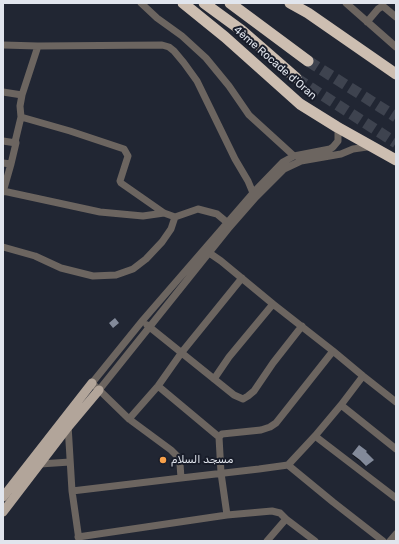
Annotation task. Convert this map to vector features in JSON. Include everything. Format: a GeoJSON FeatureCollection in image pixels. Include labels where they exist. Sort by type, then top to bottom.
{"type":"FeatureCollection","features":[{"type":"Feature","properties":{"kind":"highway","name":"4ème Rocade d'Oran"},"geometry":{"type":"LineString","coordinates":[[183,3],[226,37],[300,104],[337,127],[396,160]]}},
{"type":"Feature","properties":{"kind":"highway"},"geometry":{"type":"LineString","coordinates":[[204,3],[241,30],[296,78]]}},
{"type":"Feature","properties":{"kind":"highway"},"geometry":{"type":"LineString","coordinates":[[230,3],[308,61]]}},
{"type":"Feature","properties":{"kind":"highway"},"geometry":{"type":"LineString","coordinates":[[290,3],[308,13],[396,73]]}},
{"type":"Feature","properties":{"kind":"main road"},"geometry":{"type":"LineString","coordinates":[[3,497],[92,383]]}},
{"type":"Feature","properties":{"kind":"main road"},"geometry":{"type":"LineString","coordinates":[[3,512],[68,427],[100,390]]}},
{"type":"Feature","properties":{"kind":"street"},"geometry":{"type":"LineString","coordinates":[[142,3],[157,18],[182,36],[206,58],[229,86],[249,115],[298,157]]}},
{"type":"Feature","properties":{"kind":"street"},"geometry":{"type":"LineString","coordinates":[[350,4],[367,22],[396,47]]}},
{"type":"Feature","properties":{"kind":"street"},"geometry":{"type":"LineString","coordinates":[[367,22],[381,7],[384,7],[396,17]]}},
{"type":"Feature","properties":{"kind":"street"},"geometry":{"type":"LineString","coordinates":[[3,46],[162,45],[169,47],[174,50],[197,81],[234,160],[248,181],[253,193]]}},
{"type":"Feature","properties":{"kind":"street"},"geometry":{"type":"LineString","coordinates":[[38,46],[22,95],[20,106],[21,117],[14,142],[16,143],[3,191],[100,212],[143,216],[164,213]]}},
{"type":"Feature","properties":{"kind":"street"},"geometry":{"type":"LineString","coordinates":[[3,92],[22,95]]}},
{"type":"Feature","properties":{"kind":"street"},"geometry":{"type":"LineString","coordinates":[[21,117],[124,149],[128,156],[120,181],[121,183],[164,213],[175,217],[198,209],[217,214],[229,224]]}},
{"type":"Feature","properties":{"kind":"street"},"geometry":{"type":"LineString","coordinates":[[100,390],[253,193],[283,162],[330,150],[334,147],[338,141],[337,127]]}},
{"type":"Feature","properties":{"kind":"street"},"geometry":{"type":"LineString","coordinates":[[3,141],[14,142]]}},
{"type":"Feature","properties":{"kind":"street"},"geometry":{"type":"LineString","coordinates":[[229,224],[298,157],[341,154],[353,149],[372,147]]}},
{"type":"Feature","properties":{"kind":"street"},"geometry":{"type":"LineString","coordinates":[[3,164],[11,164]]}},
{"type":"Feature","properties":{"kind":"street"},"geometry":{"type":"LineString","coordinates":[[3,247],[35,256],[61,268],[93,276],[116,275],[133,269],[146,259],[162,242],[171,229],[175,217]]}},
{"type":"Feature","properties":{"kind":"street"},"geometry":{"type":"LineString","coordinates":[[207,251],[396,402]]}},
{"type":"Feature","properties":{"kind":"street"},"geometry":{"type":"LineString","coordinates":[[181,478],[180,464],[177,456],[129,419],[92,383],[143,320],[207,251]]}},
{"type":"Feature","properties":{"kind":"street"},"geometry":{"type":"LineString","coordinates":[[129,419],[158,386],[182,352],[242,278]]}},
{"type":"Feature","properties":{"kind":"street"},"geometry":{"type":"LineString","coordinates":[[214,379],[273,304]]}},
{"type":"Feature","properties":{"kind":"street"},"geometry":{"type":"LineString","coordinates":[[143,320],[238,398],[243,399],[248,396],[302,326]]}},
{"type":"Feature","properties":{"kind":"street"},"geometry":{"type":"LineString","coordinates":[[219,437],[222,434],[270,428],[276,423],[333,351]]}},
{"type":"Feature","properties":{"kind":"street"},"geometry":{"type":"LineString","coordinates":[[72,491],[221,473],[259,470],[288,465],[315,436],[363,376]]}},
{"type":"Feature","properties":{"kind":"street"},"geometry":{"type":"LineString","coordinates":[[158,386],[219,437],[221,473],[227,515]]}},
{"type":"Feature","properties":{"kind":"street"},"geometry":{"type":"LineString","coordinates":[[341,405],[396,449]]}},
{"type":"Feature","properties":{"kind":"street"},"geometry":{"type":"LineString","coordinates":[[67,415],[72,491],[78,539],[227,515],[272,511],[280,513],[315,541]]}},
{"type":"Feature","properties":{"kind":"street"},"geometry":{"type":"LineString","coordinates":[[315,436],[396,498]]}},
{"type":"Feature","properties":{"kind":"street"},"geometry":{"type":"LineString","coordinates":[[40,464],[70,462]]}},
{"type":"Feature","properties":{"kind":"street"},"geometry":{"type":"LineString","coordinates":[[288,465],[384,541]]}},
{"type":"Feature","properties":{"kind":"street"},"geometry":{"type":"LineString","coordinates":[[267,541],[286,519]]}},
{"type":"Feature","properties":{"kind":"street"},"geometry":{"type":"LineString","coordinates":[[390,541],[396,534]]}},
{"type":"Feature","properties":{"kind":"building"},"geometry":{"type":"Polygon","coordinates":[[[115,318],[119,323],[113,328],[109,323],[115,318]]]}},
{"type":"Feature","properties":{"kind":"building"},"geometry":{"type":"Polygon","coordinates":[[[359,445],[367,451],[366,452],[374,460],[366,466],[352,454],[359,445]]]}},
{"type":"Feature","properties":{"kind":"tunnel"},"geometry":{"type":"LineString","coordinates":[[308,61],[396,117]]}},
{"type":"Feature","properties":{"kind":"tunnel"},"geometry":{"type":"LineString","coordinates":[[296,78],[396,143]]}},
{"type":"Feature","properties":{"kind":"place","name":"مسجد السلام"},"geometry":{"type":"Point","coordinates":[163,460]}}]}
